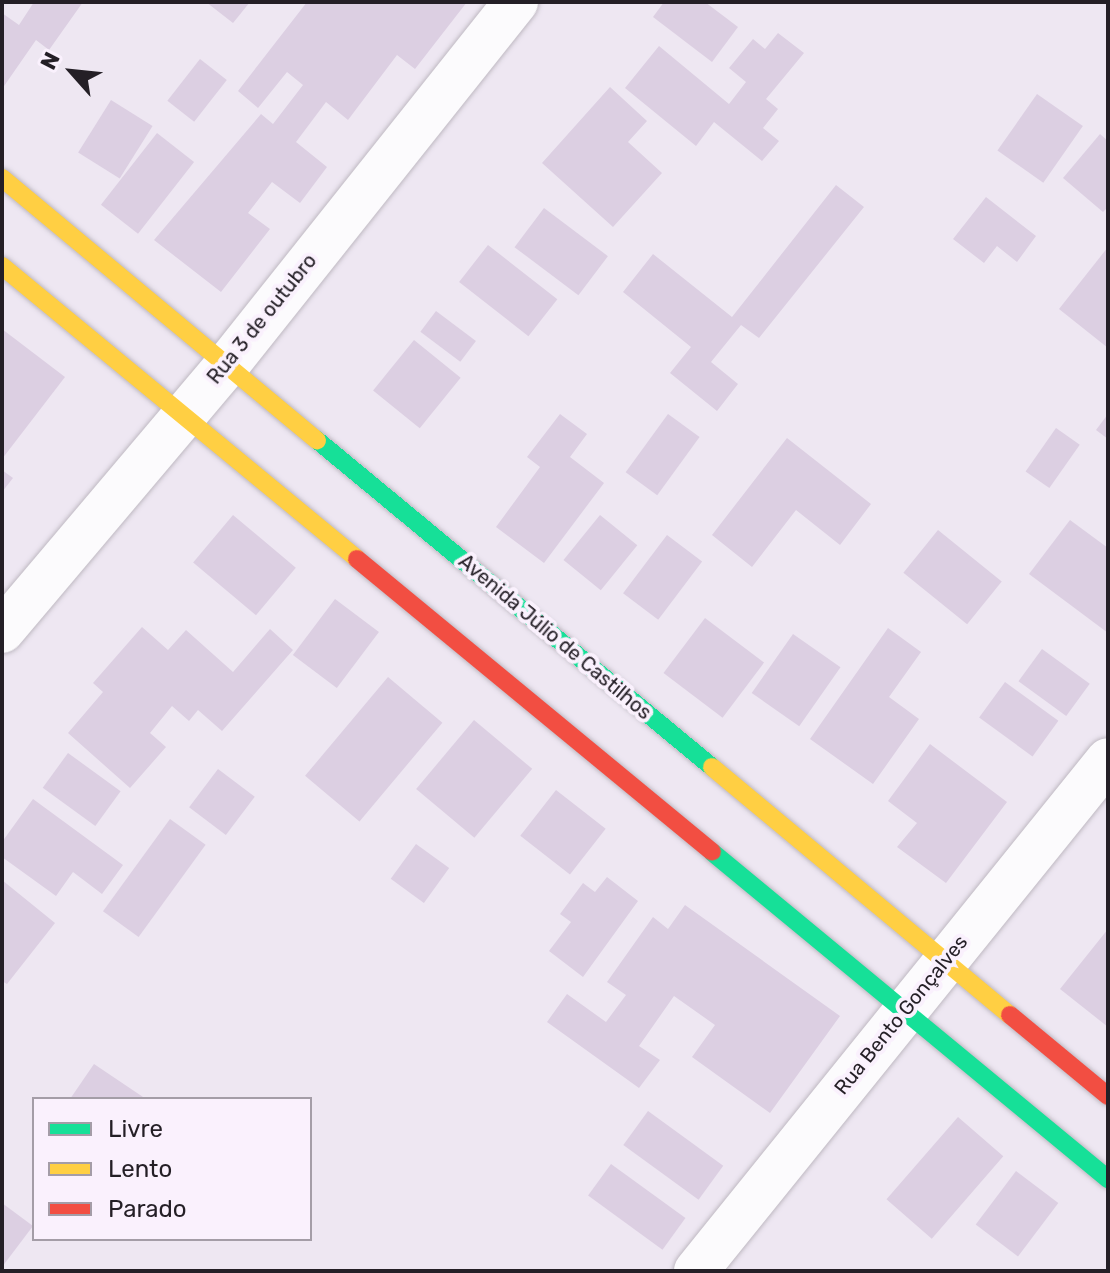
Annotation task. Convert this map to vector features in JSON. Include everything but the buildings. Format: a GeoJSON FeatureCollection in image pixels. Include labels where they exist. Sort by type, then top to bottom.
{"type":"FeatureCollection","features":[{"type":"Feature","properties":{"kind":"street","name":"Rua 3 de outubro"},"geometry":{"type":"LineString","coordinates":[[2,631],[228,364],[516,2]]}},
{"type":"Feature","properties":{"kind":"street","name":"Avenida Júlio de Castilhos"},"geometry":{"type":"LineString","coordinates":[[2,178],[228,364],[442,553],[743,803],[945,961],[1108,1096]]}},
{"type":"Feature","properties":{"kind":"street"},"geometry":{"type":"LineString","coordinates":[[2,266],[412,590],[713,838],[906,1009],[1108,1179]]}},
{"type":"Feature","properties":{"kind":"street","name":"Rua Bento Gonçalves"},"geometry":{"type":"LineString","coordinates":[[696,1271],[1108,760]]}},
{"type":"Feature","properties":{"kind":"street"},"geometry":{"type":"LineString","coordinates":[[1091,1165],[1108,1146]]}},
{"type":"Feature","properties":{"kind":"traffic: fast"},"geometry":{"type":"LineString","coordinates":[[317,440],[712,767]]}},
{"type":"Feature","properties":{"kind":"traffic: fast"},"geometry":{"type":"LineString","coordinates":[[712,852],[1108,1179]]}},
{"type":"Feature","properties":{"kind":"traffic: slow"},"geometry":{"type":"LineString","coordinates":[[2,178],[317,440]]}},
{"type":"Feature","properties":{"kind":"traffic: slow"},"geometry":{"type":"LineString","coordinates":[[2,266],[357,559]]}},
{"type":"Feature","properties":{"kind":"traffic: slow"},"geometry":{"type":"LineString","coordinates":[[712,767],[1010,1015]]}},
{"type":"Feature","properties":{"kind":"traffic: jam"},"geometry":{"type":"LineString","coordinates":[[357,559],[712,852]]}},
{"type":"Feature","properties":{"kind":"traffic: jam"},"geometry":{"type":"LineString","coordinates":[[1010,1015],[1108,1096]]}}]}
